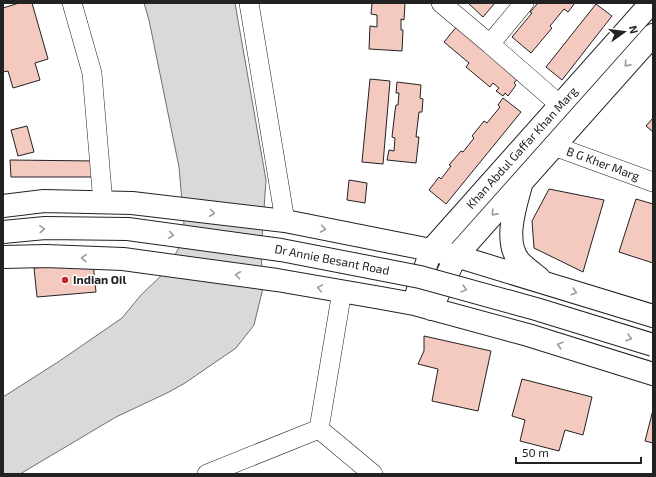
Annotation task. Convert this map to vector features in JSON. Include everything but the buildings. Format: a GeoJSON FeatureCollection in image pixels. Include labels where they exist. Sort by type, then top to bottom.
{"type":"FeatureCollection","features":[{"type":"Feature","properties":{"kind":"main road","name":"Khan Abdul Gaffar Khan Marg"},"geometry":{"type":"LineString","coordinates":[[422,306],[431,250],[651,3]]}},
{"type":"Feature","properties":{"kind":"main road","name":"Khan Abdul Gaffar Khan Marg"},"geometry":{"type":"LineString","coordinates":[[422,306],[456,256],[653,34]]}},
{"type":"Feature","properties":{"kind":"main road"},"geometry":{"type":"LineString","coordinates":[[522,182],[512,219],[511,245],[520,262],[544,282]]}},
{"type":"Feature","properties":{"kind":"main road"},"geometry":{"type":"LineString","coordinates":[[3,206],[44,201],[132,203],[285,221],[456,256],[653,316]]}},
{"type":"Feature","properties":{"kind":"main road","name":"Dr Annie Besant Road"},"geometry":{"type":"LineString","coordinates":[[3,232],[45,228],[128,228],[281,250],[420,277],[536,309],[653,345]]}},
{"type":"Feature","properties":{"kind":"main road"},"geometry":{"type":"LineString","coordinates":[[349,293],[362,236]]}},
{"type":"Feature","properties":{"kind":"main road"},"geometry":{"type":"LineString","coordinates":[[3,257],[46,256],[123,259],[277,280],[422,306],[653,374]]}},
{"type":"Feature","properties":{"kind":"main road"},"geometry":{"type":"LineString","coordinates":[[598,357],[615,304]]}},
{"type":"Feature","properties":{"kind":"street"},"geometry":{"type":"LineString","coordinates":[[72,3],[92,73],[103,203]]}},
{"type":"Feature","properties":{"kind":"street"},"geometry":{"type":"LineString","coordinates":[[250,3],[285,221]]}},
{"type":"Feature","properties":{"kind":"street"},"geometry":{"type":"LineString","coordinates":[[441,3],[560,105]]}},
{"type":"Feature","properties":{"kind":"street"},"geometry":{"type":"LineString","coordinates":[[490,44],[524,3]]}},
{"type":"Feature","properties":{"kind":"street","name":"B G Kher Marg"},"geometry":{"type":"LineString","coordinates":[[554,146],[653,182]]}},
{"type":"Feature","properties":{"kind":"street"},"geometry":{"type":"LineString","coordinates":[[319,429],[349,293]]}},
{"type":"Feature","properties":{"kind":"street"},"geometry":{"type":"LineString","coordinates":[[207,474],[319,429]]}},
{"type":"Feature","properties":{"kind":"street"},"geometry":{"type":"LineString","coordinates":[[319,429],[373,474]]}},
{"type":"Feature","properties":{"kind":"shaded area"},"geometry":{"type":"Polygon","coordinates":[[[144,3],[235,3],[266,180],[261,252],[263,288],[254,325],[236,348],[185,383],[116,417],[20,474],[3,474],[3,397],[58,362],[122,318],[141,295],[167,270],[185,236],[179,167],[149,20],[144,3]]]}},
{"type":"Feature","properties":{"kind":"place","name":"Indian Oil"},"geometry":{"type":"Point","coordinates":[65,280]}}]}
